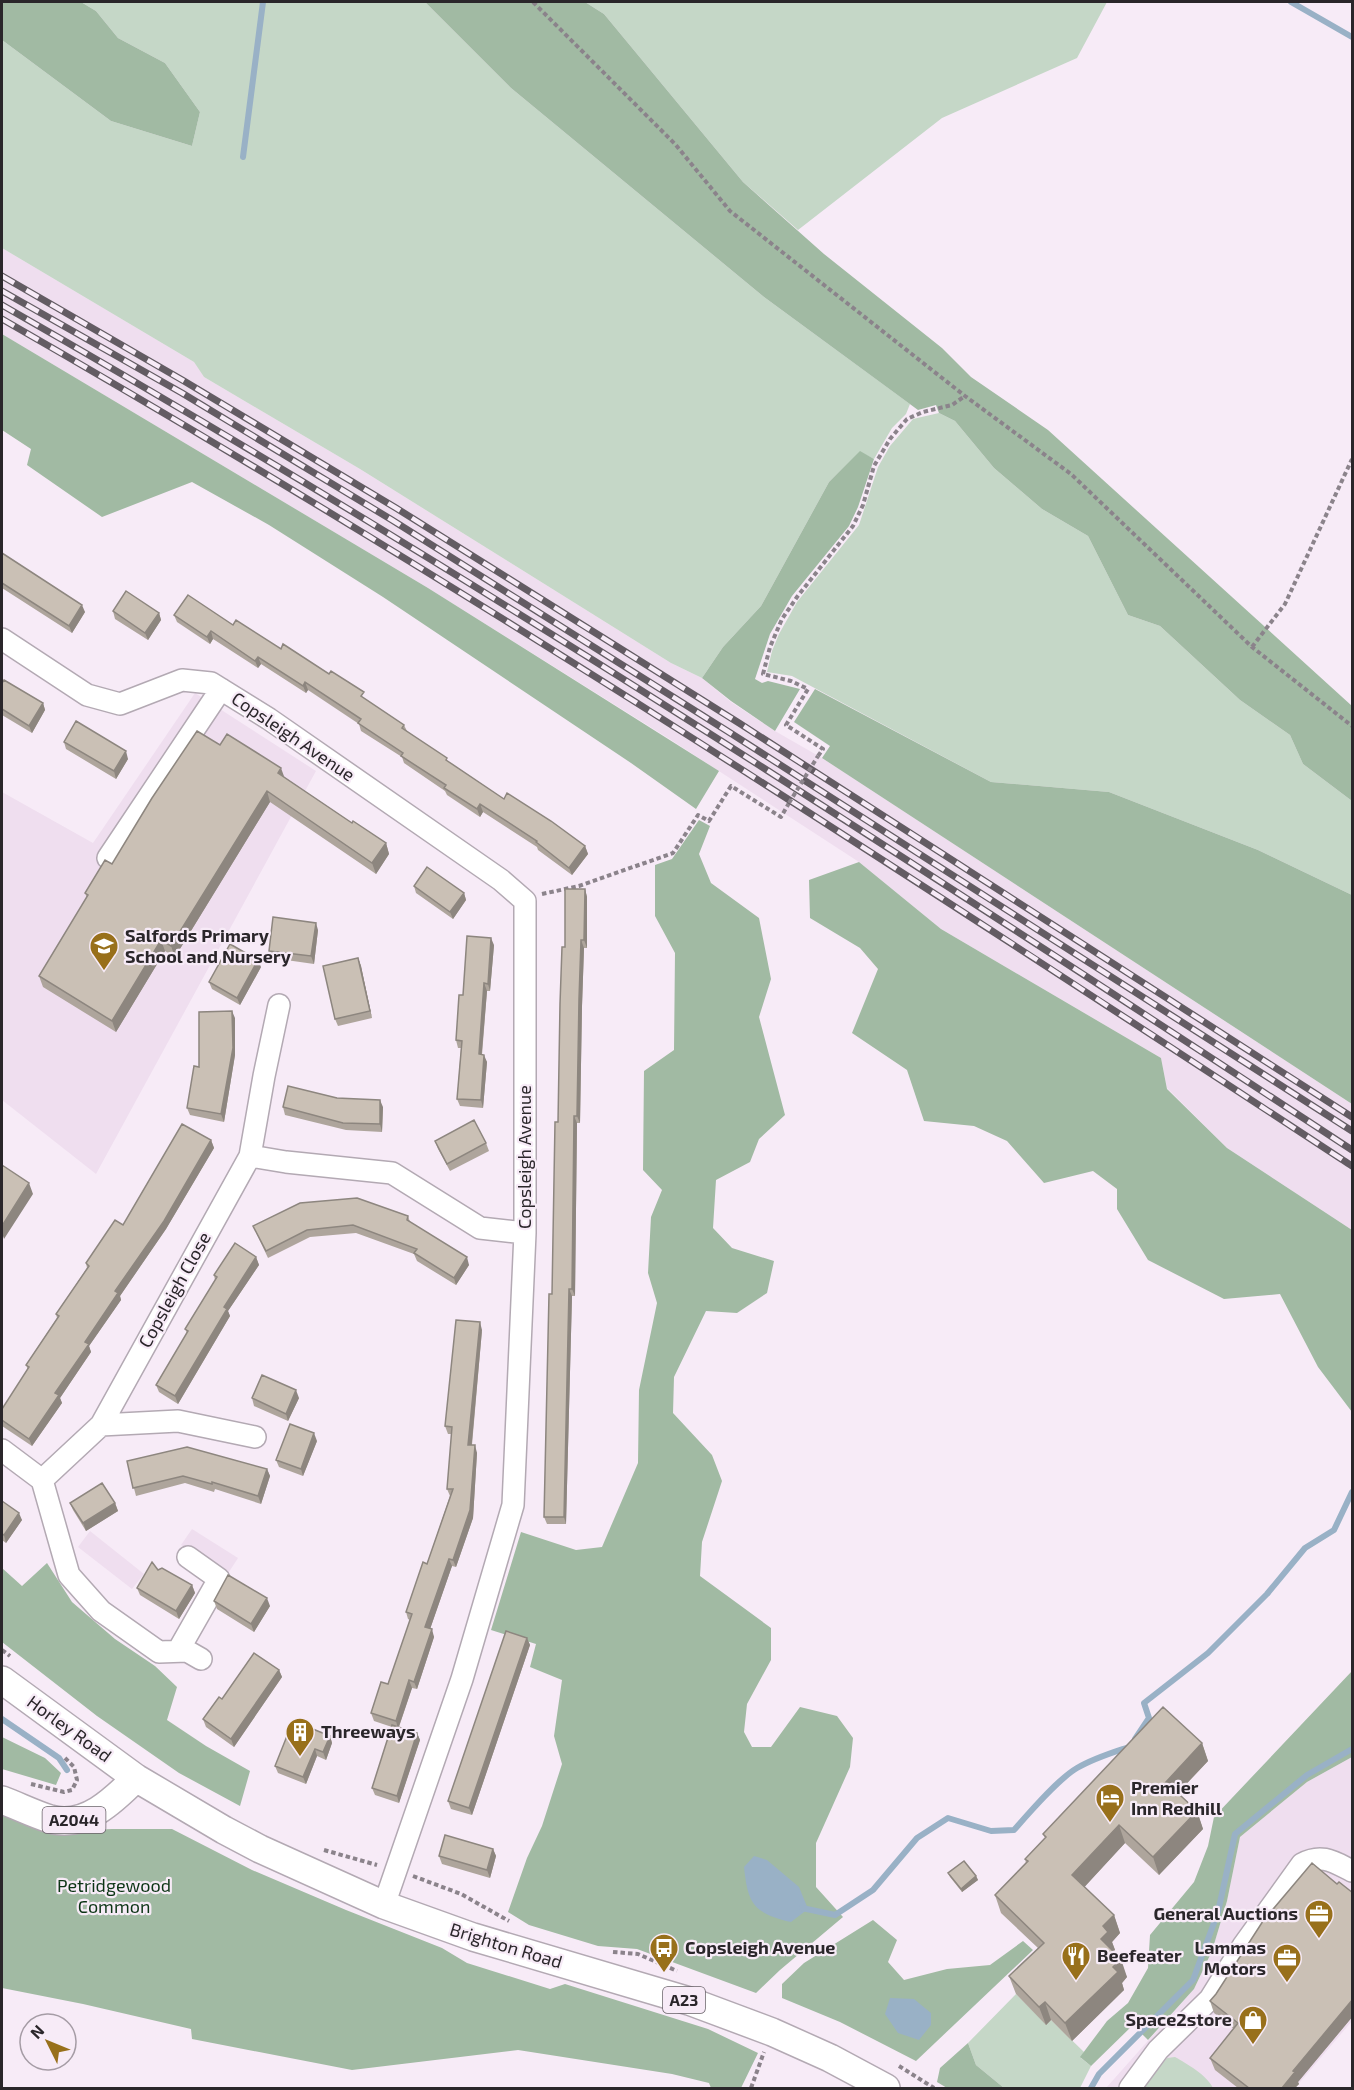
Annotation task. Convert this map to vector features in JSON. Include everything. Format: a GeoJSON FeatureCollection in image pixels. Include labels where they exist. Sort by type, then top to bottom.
{"type":"FeatureCollection","features":[{"type":"Feature","properties":{"kind":"main road","name":"Horley Road"},"geometry":{"type":"LineString","coordinates":[[9,1671],[136,1778]]}},
{"type":"Feature","properties":{"kind":"main road","name":"A2044"},"geometry":{"type":"LineString","coordinates":[[2,1800],[52,1820],[72,1821],[90,1815],[112,1802],[136,1778]]}},
{"type":"Feature","properties":{"kind":"main road","name":"Brighton Road"},"geometry":{"type":"LineString","coordinates":[[136,1778],[260,1849],[384,1905],[473,1937],[689,2001],[772,2032],[830,2058],[886,2088]]}},
{"type":"Feature","properties":{"kind":"street","name":"Copsleigh Avenue"},"geometry":{"type":"LineString","coordinates":[[2,639],[87,695],[120,704],[182,680],[211,683],[269,719],[501,880],[525,901],[525,1233],[513,1505],[462,1679],[384,1905]]}},
{"type":"Feature","properties":{"kind":"street"},"geometry":{"type":"LineString","coordinates":[[108,858],[221,689]]}},
{"type":"Feature","properties":{"kind":"street","name":"Copsleigh Close"},"geometry":{"type":"LineString","coordinates":[[42,1479],[101,1425],[250,1156],[279,1005]]}},
{"type":"Feature","properties":{"kind":"street"},"geometry":{"type":"LineString","coordinates":[[250,1156],[392,1173],[480,1228],[525,1233]]}},
{"type":"Feature","properties":{"kind":"street"},"geometry":{"type":"LineString","coordinates":[[101,1425],[178,1421],[255,1437]]}},
{"type":"Feature","properties":{"kind":"street"},"geometry":{"type":"LineString","coordinates":[[2,1450],[42,1479],[69,1575],[101,1611],[159,1652],[187,1651],[201,1659]]}},
{"type":"Feature","properties":{"kind":"street"},"geometry":{"type":"LineString","coordinates":[[178,1651],[219,1579],[188,1557]]}},
{"type":"Feature","properties":{"kind":"street"},"geometry":{"type":"LineString","coordinates":[[1130,2088],[1158,2050],[1210,1999],[1243,1946],[1302,1864],[1312,1858],[1328,1859],[1353,1871]]}},
{"type":"Feature","properties":{"kind":"path"},"geometry":{"type":"LineString","coordinates":[[533,2],[675,144],[730,211],[965,396],[1071,474],[1252,647],[1353,726]]}},
{"type":"Feature","properties":{"kind":"path"},"geometry":{"type":"LineString","coordinates":[[525,901],[547,892],[579,886],[673,854],[698,815],[709,821],[731,786],[781,817],[823,749],[786,725],[808,689],[791,681],[763,674],[770,647],[782,619],[853,526],[863,505],[874,466],[890,439],[907,419],[923,412],[952,405],[965,396]]}},
{"type":"Feature","properties":{"kind":"path"},"geometry":{"type":"LineString","coordinates":[[1252,647],[1286,604],[1353,459]]}},
{"type":"Feature","properties":{"kind":"path"},"geometry":{"type":"LineString","coordinates":[[2,1650],[9,1671]]}},
{"type":"Feature","properties":{"kind":"path"},"geometry":{"type":"LineString","coordinates":[[30,1784],[64,1792],[72,1790],[77,1780],[74,1767],[63,1755]]}},
{"type":"Feature","properties":{"kind":"path"},"geometry":{"type":"LineString","coordinates":[[318,1848],[396,1870],[461,1894],[516,1925]]}},
{"type":"Feature","properties":{"kind":"path"},"geometry":{"type":"LineString","coordinates":[[603,1951],[638,1954],[678,1971]]}},
{"type":"Feature","properties":{"kind":"path"},"geometry":{"type":"LineString","coordinates":[[751,2088],[772,2032]]}},
{"type":"Feature","properties":{"kind":"path"},"geometry":{"type":"LineString","coordinates":[[892,2062],[934,2088]]}},
{"type":"Feature","properties":{"kind":"shaded area"},"geometry":{"type":"Polygon","coordinates":[[[2,248],[194,362],[204,377],[360,469],[671,663],[702,678],[731,702],[775,731],[822,758],[1352,1104],[1352,1230],[1227,1148],[1167,1088],[1161,1058],[941,929],[859,862],[668,738],[428,588],[2,334],[2,248]]]}},
{"type":"Feature","properties":{"kind":"shaded area","name":"Salfords Primary School and Nursery"},"geometry":{"type":"Polygon","coordinates":[[[195,693],[316,771],[96,1174],[2,1100],[2,792],[93,843],[195,693]]]}},
{"type":"Feature","properties":{"kind":"shaded area"},"geometry":{"type":"Polygon","coordinates":[[[192,1529],[238,1558],[227,1575],[181,1545],[192,1529]]]}},
{"type":"Feature","properties":{"kind":"shaded area"},"geometry":{"type":"Polygon","coordinates":[[[90,1531],[144,1574],[132,1589],[78,1547],[90,1531]]]}},
{"type":"Feature","properties":{"kind":"shaded area"},"geometry":{"type":"Polygon","coordinates":[[[1352,1757],[1352,2021],[1295,2088],[1106,2088],[1194,1989],[1212,1951],[1227,1901],[1240,1837],[1307,1782],[1352,1757]]]}},
{"type":"Feature","properties":{"kind":"green space"},"geometry":{"type":"Polygon","coordinates":[[[2,2],[81,2],[96,11],[118,38],[165,63],[200,112],[192,146],[111,121],[2,40],[2,2]]]}},
{"type":"Feature","properties":{"kind":"green space"},"geometry":{"type":"Polygon","coordinates":[[[81,2],[425,2],[511,88],[764,297],[910,404],[906,414],[892,428],[874,459],[860,452],[829,482],[761,606],[723,647],[702,678],[671,663],[360,469],[204,377],[194,362],[2,248],[2,40],[111,121],[192,146],[200,112],[165,63],[118,38],[96,11],[81,2]]]}},
{"type":"Feature","properties":{"kind":"green space"},"geometry":{"type":"Polygon","coordinates":[[[425,2],[585,2],[604,14],[743,182],[824,254],[942,348],[971,377],[1048,430],[1352,706],[1352,801],[1303,764],[1290,735],[1240,700],[1160,626],[1128,615],[1088,536],[1042,509],[994,468],[955,421],[939,413],[936,405],[918,410],[764,297],[511,88],[425,2]]]}},
{"type":"Feature","properties":{"kind":"green space"},"geometry":{"type":"Polygon","coordinates":[[[585,2],[1107,2],[1077,58],[942,118],[798,230],[743,182],[604,14],[585,2]]]}},
{"type":"Feature","properties":{"kind":"green space"},"geometry":{"type":"Polygon","coordinates":[[[2,334],[428,588],[719,771],[696,809],[383,597],[269,525],[192,482],[102,517],[27,465],[31,449],[2,430],[2,334]]]}},
{"type":"Feature","properties":{"kind":"green space"},"geometry":{"type":"Polygon","coordinates":[[[939,413],[955,421],[994,468],[1042,509],[1088,536],[1128,615],[1160,626],[1240,700],[1290,735],[1303,764],[1352,801],[1352,895],[1258,850],[1109,792],[991,782],[792,676],[767,672],[779,634],[797,602],[859,525],[878,467],[890,446],[913,419],[939,413]]]}},
{"type":"Feature","properties":{"kind":"green space"},"geometry":{"type":"Polygon","coordinates":[[[860,451],[874,459],[858,507],[849,526],[792,596],[770,634],[755,679],[762,683],[768,681],[800,689],[775,731],[702,678],[723,647],[761,606],[829,482],[860,451]]]}},
{"type":"Feature","properties":{"kind":"green space"},"geometry":{"type":"Polygon","coordinates":[[[815,689],[991,782],[1109,792],[1258,850],[1352,895],[1352,1104],[822,758],[830,746],[794,722],[815,689]]]}},
{"type":"Feature","properties":{"kind":"green space"},"geometry":{"type":"Polygon","coordinates":[[[699,820],[710,826],[699,854],[711,883],[759,918],[771,979],[759,1017],[785,1115],[759,1139],[750,1162],[716,1180],[713,1228],[732,1248],[774,1261],[767,1293],[737,1313],[706,1311],[674,1377],[673,1413],[712,1455],[722,1481],[702,1542],[700,1576],[771,1628],[771,1660],[747,1704],[744,1732],[752,1747],[771,1747],[800,1707],[837,1716],[853,1738],[850,1767],[816,1843],[816,1887],[843,1917],[756,1993],[637,1949],[598,1946],[529,1925],[508,1912],[527,1858],[542,1826],[562,1764],[554,1736],[562,1680],[530,1667],[536,1644],[491,1630],[521,1532],[576,1550],[602,1547],[638,1463],[639,1390],[657,1303],[648,1273],[651,1217],[662,1190],[643,1170],[644,1071],[674,1050],[675,953],[655,916],[655,865],[672,859],[699,820]]]}},
{"type":"Feature","properties":{"kind":"green space"},"geometry":{"type":"Polygon","coordinates":[[[859,862],[941,929],[1161,1058],[1167,1089],[1227,1148],[1352,1230],[1352,1412],[1318,1367],[1280,1294],[1224,1299],[1148,1260],[1117,1209],[1117,1189],[1093,1171],[1044,1183],[1007,1141],[974,1126],[924,1121],[907,1070],[852,1033],[878,969],[860,948],[810,918],[809,880],[859,862]]]}},
{"type":"Feature","properties":{"kind":"green space"},"geometry":{"type":"Polygon","coordinates":[[[47,1563],[72,1602],[115,1639],[155,1666],[177,1687],[167,1720],[250,1771],[240,1806],[179,1773],[97,1716],[2,1642],[2,1568],[22,1586],[47,1563]]]}},
{"type":"Feature","properties":{"kind":"green space"},"geometry":{"type":"Polygon","coordinates":[[[1352,1671],[1352,1757],[1307,1782],[1240,1837],[1227,1901],[1212,1951],[1194,1989],[1148,2040],[1133,2025],[1091,2066],[1080,2057],[1107,2021],[1128,2003],[1148,1968],[1150,1935],[1194,1882],[1208,1846],[1214,1817],[1352,1671]]]}},
{"type":"Feature","properties":{"kind":"green space"},"geometry":{"type":"Polygon","coordinates":[[[2,1737],[45,1758],[61,1773],[56,1785],[2,1769],[2,1737]]]}},
{"type":"Feature","properties":{"kind":"green space","name":"Petridgewood Common"},"geometry":{"type":"Polygon","coordinates":[[[2,1808],[65,1831],[172,1829],[252,1870],[442,1948],[467,1963],[550,1989],[565,1984],[708,2029],[758,2053],[741,2088],[711,2088],[709,2083],[672,2074],[518,2050],[352,2070],[192,2039],[191,2029],[2,1988],[2,1808]]]}},
{"type":"Feature","properties":{"kind":"green space"},"geometry":{"type":"Polygon","coordinates":[[[873,1920],[897,1940],[888,1962],[904,1980],[947,1969],[990,1965],[1023,1941],[1033,1950],[916,2061],[840,2022],[782,1998],[782,1984],[804,1963],[873,1920]]]}},
{"type":"Feature","properties":{"kind":"green space"},"geometry":{"type":"Polygon","coordinates":[[[1016,1994],[1046,2024],[1051,2020],[1084,2052],[1081,2058],[1091,2066],[1080,2088],[1004,2088],[976,2065],[968,2043],[1016,1994]]]}},
{"type":"Feature","properties":{"kind":"green space"},"geometry":{"type":"Polygon","coordinates":[[[968,2043],[976,2065],[1004,2088],[947,2088],[937,2082],[940,2068],[968,2043]]]}},
{"type":"Feature","properties":{"kind":"green space"},"geometry":{"type":"Polygon","coordinates":[[[1175,2057],[1202,2074],[1213,2088],[1141,2088],[1167,2058],[1175,2057]]]}},
{"type":"Feature","properties":{"kind":"water"},"geometry":{"type":"Polygon","coordinates":[[[754,1856],[767,1860],[799,1887],[808,1909],[791,1922],[761,1911],[751,1899],[744,1867],[754,1856]]]}},
{"type":"Feature","properties":{"kind":"water"},"geometry":{"type":"Polygon","coordinates":[[[890,1998],[914,1999],[931,2013],[931,2025],[919,2040],[898,2033],[885,2014],[890,1998]]]}},
{"type":"Feature","properties":{"kind":"building"},"geometry":{"type":"Polygon","coordinates":[[[2,553],[82,605],[69,626],[2,583],[2,553]]]}},
{"type":"Feature","properties":{"kind":"building"},"geometry":{"type":"Polygon","coordinates":[[[126,591],[159,613],[145,633],[113,611],[126,591]]]}},
{"type":"Feature","properties":{"kind":"building"},"geometry":{"type":"Polygon","coordinates":[[[188,595],[233,625],[236,620],[281,649],[283,644],[329,674],[331,671],[364,692],[361,696],[404,725],[402,728],[447,758],[446,760],[504,799],[507,793],[585,846],[569,868],[537,841],[480,804],[477,809],[444,788],[446,785],[401,756],[403,753],[358,723],[361,719],[305,682],[303,686],[258,657],[255,661],[211,631],[207,637],[174,615],[188,595]]]}},
{"type":"Feature","properties":{"kind":"building"},"geometry":{"type":"Polygon","coordinates":[[[4,680],[43,703],[29,726],[2,709],[4,680]]]}},
{"type":"Feature","properties":{"kind":"building"},"geometry":{"type":"Polygon","coordinates":[[[76,721],[126,751],[114,771],[64,742],[76,721]]]}},
{"type":"Feature","properties":{"kind":"building"},"geometry":{"type":"Polygon","coordinates":[[[197,731],[220,745],[227,734],[281,768],[278,773],[386,843],[372,863],[267,791],[171,946],[161,940],[112,1021],[39,976],[88,895],[85,893],[105,860],[112,864],[152,798],[197,731]]]}},
{"type":"Feature","properties":{"kind":"building"},"geometry":{"type":"Polygon","coordinates":[[[427,867],[464,893],[450,912],[414,886],[427,867]]]}},
{"type":"Feature","properties":{"kind":"building"},"geometry":{"type":"Polygon","coordinates":[[[565,889],[585,889],[584,940],[581,940],[577,1116],[574,1116],[572,1289],[569,1289],[564,1517],[544,1517],[549,1294],[552,1294],[555,1122],[558,1122],[565,889]]]}},
{"type":"Feature","properties":{"kind":"building"},"geometry":{"type":"Polygon","coordinates":[[[273,917],[316,923],[311,956],[269,951],[273,917]]]}},
{"type":"Feature","properties":{"kind":"building"},"geometry":{"type":"Polygon","coordinates":[[[467,936],[491,938],[488,984],[484,983],[479,1054],[484,1055],[481,1100],[457,1099],[462,1041],[456,1040],[459,995],[463,995],[467,936]]]}},
{"type":"Feature","properties":{"kind":"building"},"geometry":{"type":"Polygon","coordinates":[[[230,944],[258,960],[237,998],[209,982],[230,944]]]}},
{"type":"Feature","properties":{"kind":"building"},"geometry":{"type":"Polygon","coordinates":[[[358,958],[370,1011],[335,1019],[323,966],[358,958]]]}},
{"type":"Feature","properties":{"kind":"building"},"geometry":{"type":"Polygon","coordinates":[[[232,1011],[233,1048],[221,1114],[187,1108],[194,1066],[199,1067],[199,1012],[232,1011]]]}},
{"type":"Feature","properties":{"kind":"building"},"geometry":{"type":"Polygon","coordinates":[[[288,1086],[337,1098],[380,1100],[380,1124],[343,1123],[283,1107],[288,1086]]]}},
{"type":"Feature","properties":{"kind":"building"},"geometry":{"type":"Polygon","coordinates":[[[474,1120],[486,1143],[447,1164],[435,1141],[474,1120]]]}},
{"type":"Feature","properties":{"kind":"building"},"geometry":{"type":"Polygon","coordinates":[[[182,1124],[211,1140],[164,1221],[115,1291],[118,1293],[85,1342],[89,1344],[55,1393],[59,1395],[29,1439],[2,1420],[2,1409],[29,1367],[26,1365],[59,1316],[56,1314],[89,1266],[86,1263],[115,1220],[123,1225],[182,1124]]]}},
{"type":"Feature","properties":{"kind":"building"},"geometry":{"type":"Polygon","coordinates":[[[2,1165],[29,1183],[2,1226],[2,1165]]]}},
{"type":"Feature","properties":{"kind":"building"},"geometry":{"type":"Polygon","coordinates":[[[357,1198],[408,1216],[407,1220],[467,1257],[454,1278],[414,1253],[417,1249],[353,1225],[307,1230],[266,1251],[253,1226],[300,1203],[357,1198]]]}},
{"type":"Feature","properties":{"kind":"building"},"geometry":{"type":"Polygon","coordinates":[[[235,1243],[256,1257],[224,1307],[227,1309],[175,1396],[156,1385],[188,1331],[185,1329],[217,1277],[214,1275],[235,1243]]]}},
{"type":"Feature","properties":{"kind":"building"},"geometry":{"type":"Polygon","coordinates":[[[456,1320],[480,1322],[468,1445],[475,1445],[470,1510],[453,1560],[449,1559],[425,1627],[432,1629],[414,1682],[409,1680],[396,1721],[371,1713],[381,1682],[388,1684],[412,1614],[406,1612],[423,1562],[427,1564],[453,1489],[447,1489],[452,1427],[445,1426],[456,1320]]]}},
{"type":"Feature","properties":{"kind":"building"},"geometry":{"type":"Polygon","coordinates":[[[262,1375],[296,1390],[286,1414],[252,1398],[262,1375]]]}},
{"type":"Feature","properties":{"kind":"building"},"geometry":{"type":"Polygon","coordinates":[[[290,1424],[314,1433],[301,1469],[276,1460],[290,1424]]]}},
{"type":"Feature","properties":{"kind":"building"},"geometry":{"type":"Polygon","coordinates":[[[187,1447],[267,1469],[258,1496],[183,1476],[133,1488],[127,1461],[187,1447]]]}},
{"type":"Feature","properties":{"kind":"building"},"geometry":{"type":"Polygon","coordinates":[[[102,1483],[115,1503],[83,1523],[70,1503],[102,1483]]]}},
{"type":"Feature","properties":{"kind":"building"},"geometry":{"type":"Polygon","coordinates":[[[2,1501],[19,1513],[4,1535],[2,1534],[2,1501]]]}},
{"type":"Feature","properties":{"kind":"building"},"geometry":{"type":"Polygon","coordinates":[[[152,1562],[158,1570],[162,1568],[192,1585],[176,1611],[137,1588],[152,1562]]]}},
{"type":"Feature","properties":{"kind":"building"},"geometry":{"type":"Polygon","coordinates":[[[228,1575],[267,1598],[251,1624],[214,1601],[228,1575]]]}},
{"type":"Feature","properties":{"kind":"building"},"geometry":{"type":"Polygon","coordinates":[[[506,1631],[527,1638],[469,1808],[448,1801],[506,1631]]]}},
{"type":"Feature","properties":{"kind":"building"},"geometry":{"type":"Polygon","coordinates":[[[254,1653],[279,1670],[231,1739],[203,1719],[219,1697],[222,1699],[254,1653]]]}},
{"type":"Feature","properties":{"kind":"building"},"geometry":{"type":"Polygon","coordinates":[[[1163,1707],[1202,1743],[1166,1782],[1197,1811],[1153,1857],[1119,1825],[1072,1875],[1114,1915],[1103,1926],[1108,1932],[1101,1939],[1121,1959],[1113,1967],[1118,1972],[1065,2023],[1045,2002],[1039,2007],[1009,1976],[1044,1943],[995,1895],[1028,1861],[1025,1859],[1046,1837],[1043,1834],[1163,1707]]]}},
{"type":"Feature","properties":{"kind":"building","name":"Threeways"},"geometry":{"type":"Polygon","coordinates":[[[293,1721],[330,1736],[323,1752],[315,1749],[303,1777],[275,1766],[293,1721]]]}},
{"type":"Feature","properties":{"kind":"building"},"geometry":{"type":"Polygon","coordinates":[[[392,1725],[417,1733],[397,1796],[372,1788],[392,1725]]]}},
{"type":"Feature","properties":{"kind":"building"},"geometry":{"type":"Polygon","coordinates":[[[445,1835],[493,1849],[487,1870],[439,1856],[445,1835]]]}},
{"type":"Feature","properties":{"kind":"building"},"geometry":{"type":"Polygon","coordinates":[[[964,1861],[976,1876],[961,1889],[948,1873],[964,1861]]]}},
{"type":"Feature","properties":{"kind":"building"},"geometry":{"type":"Polygon","coordinates":[[[1312,1863],[1337,1884],[1339,1882],[1353,1893],[1353,1999],[1293,2071],[1295,2072],[1282,2088],[1249,2088],[1210,2058],[1238,2023],[1210,2001],[1263,1921],[1312,1863]]]}},
{"type":"Feature","properties":{"kind":"waterway"},"geometry":{"type":"LineString","coordinates":[[243,157],[263,2]]}},
{"type":"Feature","properties":{"kind":"waterway"},"geometry":{"type":"LineString","coordinates":[[1291,2],[1352,37]]}},
{"type":"Feature","properties":{"kind":"waterway"},"geometry":{"type":"LineString","coordinates":[[1135,1739],[1149,1718],[1144,1703],[1208,1653],[1267,1594],[1305,1548],[1334,1530],[1352,1492]]}},
{"type":"Feature","properties":{"kind":"waterway"},"geometry":{"type":"LineString","coordinates":[[2,1719],[59,1758],[67,1770]]}},
{"type":"Feature","properties":{"kind":"waterway"},"geometry":{"type":"LineString","coordinates":[[802,1908],[835,1915],[873,1890],[917,1838],[948,1818],[991,1831],[1014,1830],[1069,1773],[1090,1761],[1129,1747]]}},
{"type":"Feature","properties":{"kind":"waterway"},"geometry":{"type":"LineString","coordinates":[[1091,2088],[1099,2074],[1193,1980],[1218,1912],[1235,1834],[1307,1775],[1352,1749]]}},
{"type":"Feature","properties":{"kind":"railway"},"geometry":{"type":"LineString","coordinates":[[2,276],[184,381],[396,508],[739,723],[1352,1117]]}},
{"type":"Feature","properties":{"kind":"railway"},"geometry":{"type":"LineString","coordinates":[[2,291],[182,393],[392,520],[732,734],[1352,1131]]}},
{"type":"Feature","properties":{"kind":"railway"},"geometry":{"type":"LineString","coordinates":[[2,305],[174,405],[515,611],[1019,932],[1352,1150]]}},
{"type":"Feature","properties":{"kind":"railway"},"geometry":{"type":"LineString","coordinates":[[2,319],[174,419],[515,626],[1019,948],[1352,1166]]}},
{"type":"Feature","properties":{"kind":"place","name":"Salfords Primary School and Nursery"},"geometry":{"type":"Point","coordinates":[104,972]}},
{"type":"Feature","properties":{"kind":"place","name":"Threeways"},"geometry":{"type":"Point","coordinates":[300,1758]}},
{"type":"Feature","properties":{"kind":"place","name":"Premier Inn Redhill"},"geometry":{"type":"Point","coordinates":[1110,1824]}},
{"type":"Feature","properties":{"kind":"place","name":"General Auctions"},"geometry":{"type":"Point","coordinates":[1319,1940]}},
{"type":"Feature","properties":{"kind":"place","name":"Copsleigh Avenue"},"geometry":{"type":"Point","coordinates":[664,1974]}},
{"type":"Feature","properties":{"kind":"place","name":"Beefeater"},"geometry":{"type":"Point","coordinates":[1076,1982]}},
{"type":"Feature","properties":{"kind":"place","name":"Lammas Motors"},"geometry":{"type":"Point","coordinates":[1287,1984]}},
{"type":"Feature","properties":{"kind":"place","name":"Space2store"},"geometry":{"type":"Point","coordinates":[1253,2046]}}]}
